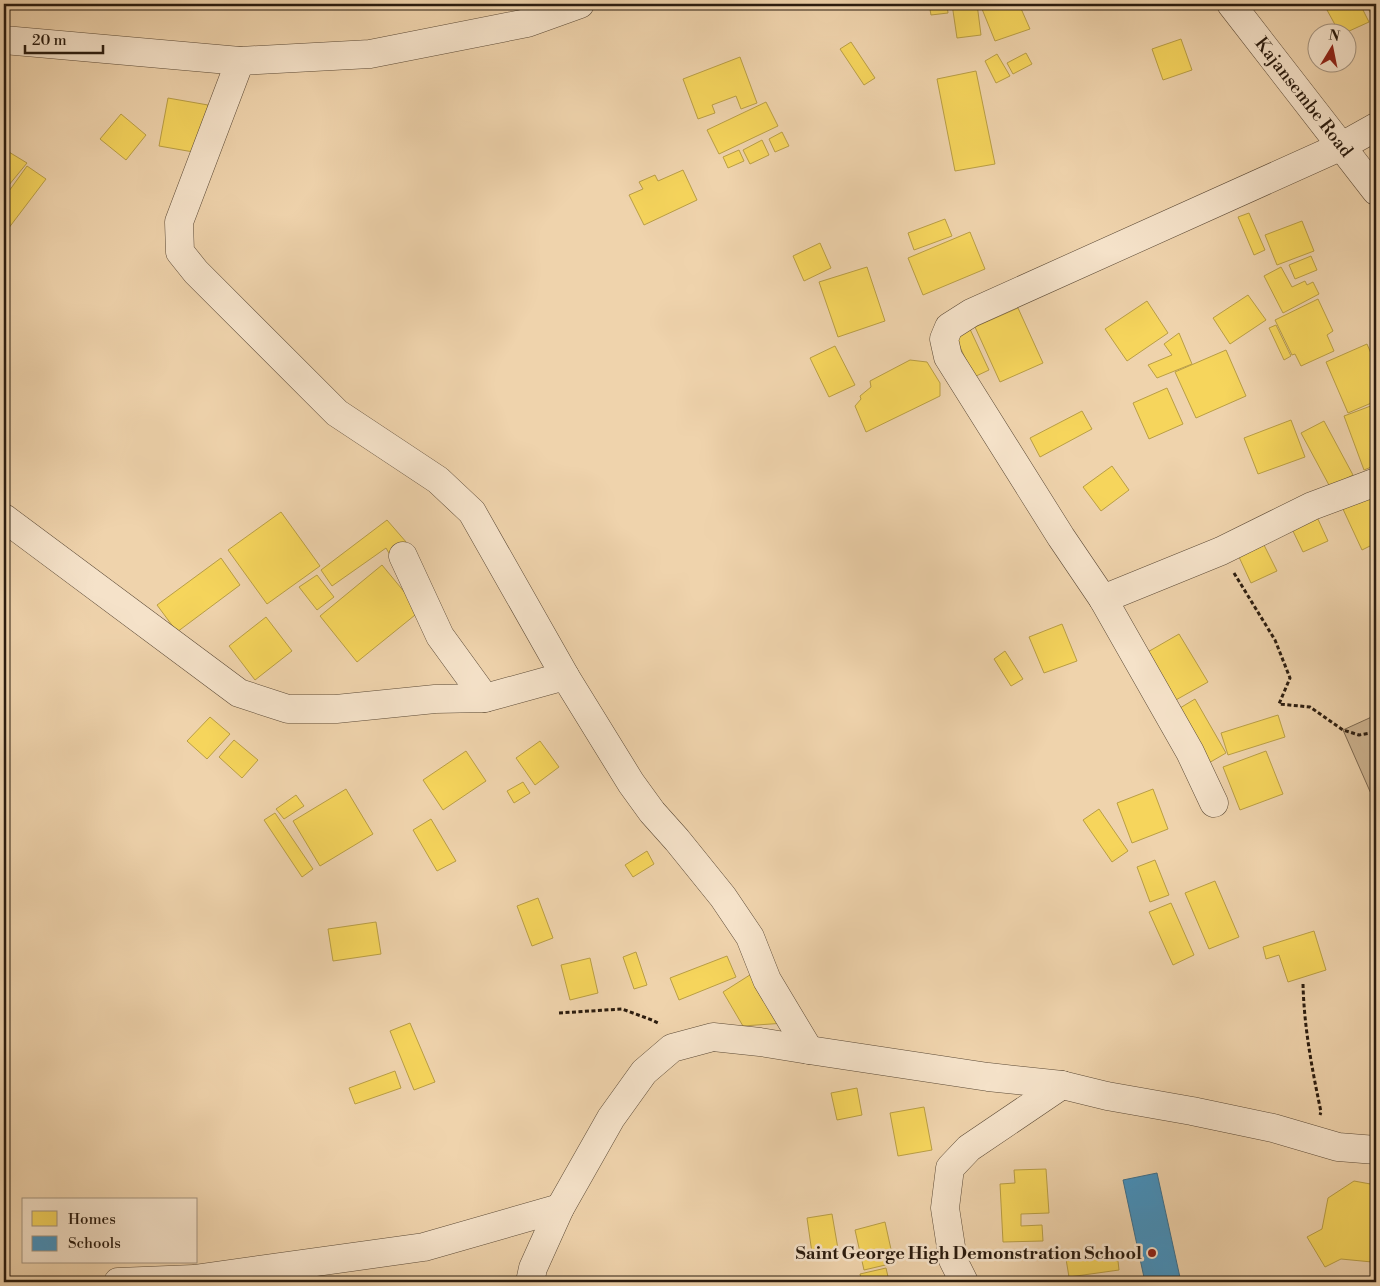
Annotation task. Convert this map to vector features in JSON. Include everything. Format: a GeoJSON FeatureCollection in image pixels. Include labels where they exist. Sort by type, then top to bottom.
{"type":"FeatureCollection","features":[{"type":"Feature","properties":{"kind":"street"},"geometry":{"type":"LineString","coordinates":[[4,40],[240,61],[370,54],[527,23],[580,4]]}},
{"type":"Feature","properties":{"kind":"street","name":"Kajansembe Road"},"geometry":{"type":"LineString","coordinates":[[1232,4],[1376,191]]}},
{"type":"Feature","properties":{"kind":"street"},"geometry":{"type":"LineString","coordinates":[[240,61],[179,222],[180,252],[196,272],[337,414],[438,480],[472,512],[565,676],[631,783],[652,812],[678,840],[723,897],[750,937],[767,980],[809,1050]]}},
{"type":"Feature","properties":{"kind":"street"},"geometry":{"type":"LineString","coordinates":[[1214,803],[1190,752],[1103,599],[1061,537],[948,357],[944,339],[949,327],[971,314],[1342,146],[1376,127]]}},
{"type":"Feature","properties":{"kind":"street"},"geometry":{"type":"LineString","coordinates":[[1103,599],[1220,551],[1312,506],[1376,482]]}},
{"type":"Feature","properties":{"kind":"street"},"geometry":{"type":"LineString","coordinates":[[4,518],[240,693],[288,709],[336,709],[435,699],[485,698],[565,676]]}},
{"type":"Feature","properties":{"kind":"street"},"geometry":{"type":"LineString","coordinates":[[403,556],[440,636],[485,698]]}},
{"type":"Feature","properties":{"kind":"street"},"geometry":{"type":"LineString","coordinates":[[530,1282],[533,1268],[560,1208],[610,1118],[644,1072],[672,1048],[713,1037],[760,1042],[988,1077],[1062,1085],[1107,1096],[1273,1128],[1338,1147],[1376,1150]]}},
{"type":"Feature","properties":{"kind":"street"},"geometry":{"type":"LineString","coordinates":[[964,1282],[953,1260],[946,1208],[950,1168],[969,1148],[1062,1085]]}},
{"type":"Feature","properties":{"kind":"street"},"geometry":{"type":"LineString","coordinates":[[118,1282],[194,1279],[424,1247],[560,1208]]}},
{"type":"Feature","properties":{"kind":"path"},"geometry":{"type":"LineString","coordinates":[[1220,551],[1275,640],[1290,678],[1279,704],[1310,707],[1343,730],[1359,735],[1376,732]]}},
{"type":"Feature","properties":{"kind":"path"},"geometry":{"type":"LineString","coordinates":[[1303,984],[1310,1060],[1321,1112],[1311,1139]]}},
{"type":"Feature","properties":{"kind":"path"},"geometry":{"type":"LineString","coordinates":[[559,1013],[622,1009],[652,1020],[694,1042]]}},
{"type":"Feature","properties":{"kind":"shaded area"},"geometry":{"type":"Polygon","coordinates":[[[1376,715],[1376,805],[1343,730],[1376,715]]]}},
{"type":"Feature","properties":{"kind":"building: Homes"},"geometry":{"type":"Polygon","coordinates":[[[929,4],[947,4],[948,13],[931,15],[929,4]]]}},
{"type":"Feature","properties":{"kind":"building: Homes"},"geometry":{"type":"Polygon","coordinates":[[[952,4],[977,4],[981,35],[957,38],[952,4]]]}},
{"type":"Feature","properties":{"kind":"building: Homes"},"geometry":{"type":"Polygon","coordinates":[[[987,4],[1019,4],[1030,29],[995,41],[982,9],[988,7],[987,4]]]}},
{"type":"Feature","properties":{"kind":"building: Homes"},"geometry":{"type":"Polygon","coordinates":[[[1340,4],[1360,4],[1369,22],[1358,27],[1358,22],[1334,22],[1327,10],[1340,4]]]}},
{"type":"Feature","properties":{"kind":"building: Homes"},"geometry":{"type":"Polygon","coordinates":[[[1366,4],[1376,4],[1376,22],[1375,22],[1366,4]]]}},
{"type":"Feature","properties":{"kind":"building: Homes"},"geometry":{"type":"Polygon","coordinates":[[[1181,39],[1192,70],[1163,80],[1152,49],[1181,39]]]}},
{"type":"Feature","properties":{"kind":"building: Homes"},"geometry":{"type":"Polygon","coordinates":[[[851,42],[875,78],[864,85],[840,49],[851,42]]]}},
{"type":"Feature","properties":{"kind":"building: Homes"},"geometry":{"type":"Polygon","coordinates":[[[1026,53],[1032,64],[1013,74],[1007,63],[1026,53]]]}},
{"type":"Feature","properties":{"kind":"building: Homes"},"geometry":{"type":"Polygon","coordinates":[[[997,54],[1010,76],[996,83],[985,61],[997,54]]]}},
{"type":"Feature","properties":{"kind":"building: Homes"},"geometry":{"type":"Polygon","coordinates":[[[740,57],[757,103],[741,109],[736,96],[712,105],[715,113],[698,119],[683,79],[740,57]]]}},
{"type":"Feature","properties":{"kind":"building: Homes"},"geometry":{"type":"Polygon","coordinates":[[[976,71],[995,164],[955,171],[937,79],[976,71]]]}},
{"type":"Feature","properties":{"kind":"building: Homes"},"geometry":{"type":"Polygon","coordinates":[[[168,98],[208,105],[199,153],[159,146],[168,98]]]}},
{"type":"Feature","properties":{"kind":"building: Homes"},"geometry":{"type":"Polygon","coordinates":[[[766,102],[778,126],[719,154],[707,130],[766,102]]]}},
{"type":"Feature","properties":{"kind":"building: Homes"},"geometry":{"type":"Polygon","coordinates":[[[121,114],[146,135],[126,160],[100,139],[121,114]]]}},
{"type":"Feature","properties":{"kind":"building: Homes"},"geometry":{"type":"Polygon","coordinates":[[[782,132],[789,146],[775,152],[769,139],[782,132]]]}},
{"type":"Feature","properties":{"kind":"building: Homes"},"geometry":{"type":"Polygon","coordinates":[[[762,140],[769,155],[750,164],[743,150],[762,140]]]}},
{"type":"Feature","properties":{"kind":"building: Homes"},"geometry":{"type":"Polygon","coordinates":[[[4,149],[27,163],[4,191],[4,149]]]}},
{"type":"Feature","properties":{"kind":"building: Homes"},"geometry":{"type":"Polygon","coordinates":[[[739,150],[744,161],[728,168],[723,157],[739,150]]]}},
{"type":"Feature","properties":{"kind":"building: Homes"},"geometry":{"type":"Polygon","coordinates":[[[27,166],[46,179],[8,229],[4,226],[4,198],[27,166]]]}},
{"type":"Feature","properties":{"kind":"building: Homes"},"geometry":{"type":"Polygon","coordinates":[[[683,170],[697,200],[644,225],[629,195],[643,189],[639,182],[655,175],[658,181],[683,170]]]}},
{"type":"Feature","properties":{"kind":"building: Homes"},"geometry":{"type":"Polygon","coordinates":[[[1249,213],[1265,250],[1254,255],[1238,217],[1249,213]]]}},
{"type":"Feature","properties":{"kind":"building: Homes"},"geometry":{"type":"Polygon","coordinates":[[[945,219],[952,236],[914,250],[908,233],[945,219]]]}},
{"type":"Feature","properties":{"kind":"building: Homes"},"geometry":{"type":"Polygon","coordinates":[[[1302,221],[1314,251],[1277,265],[1265,235],[1302,221]]]}},
{"type":"Feature","properties":{"kind":"building: Homes"},"geometry":{"type":"Polygon","coordinates":[[[970,232],[985,269],[923,295],[908,258],[970,232]]]}},
{"type":"Feature","properties":{"kind":"building: Homes"},"geometry":{"type":"Polygon","coordinates":[[[820,243],[831,268],[804,281],[793,256],[820,243]]]}},
{"type":"Feature","properties":{"kind":"building: Homes"},"geometry":{"type":"Polygon","coordinates":[[[1311,256],[1317,270],[1295,279],[1289,265],[1311,256]]]}},
{"type":"Feature","properties":{"kind":"building: Homes"},"geometry":{"type":"Polygon","coordinates":[[[867,267],[885,321],[838,337],[819,282],[867,267]]]}},
{"type":"Feature","properties":{"kind":"building: Homes"},"geometry":{"type":"Polygon","coordinates":[[[1281,267],[1292,287],[1305,281],[1307,285],[1313,282],[1319,294],[1283,313],[1264,276],[1281,267]]]}},
{"type":"Feature","properties":{"kind":"building: Homes"},"geometry":{"type":"Polygon","coordinates":[[[1248,295],[1266,320],[1230,344],[1213,318],[1248,295]]]}},
{"type":"Feature","properties":{"kind":"building: Homes"},"geometry":{"type":"Polygon","coordinates":[[[1318,299],[1333,331],[1327,335],[1334,351],[1301,366],[1295,354],[1292,355],[1275,320],[1318,299]]]}},
{"type":"Feature","properties":{"kind":"building: Homes"},"geometry":{"type":"Polygon","coordinates":[[[1147,301],[1168,333],[1127,361],[1105,329],[1147,301]]]}},
{"type":"Feature","properties":{"kind":"building: Homes"},"geometry":{"type":"Polygon","coordinates":[[[1018,308],[1043,363],[1000,382],[975,327],[1018,308]]]}},
{"type":"Feature","properties":{"kind":"building: Homes"},"geometry":{"type":"Polygon","coordinates":[[[1276,325],[1291,356],[1284,360],[1269,328],[1276,325]]]}},
{"type":"Feature","properties":{"kind":"building: Homes"},"geometry":{"type":"Polygon","coordinates":[[[969,327],[989,370],[974,377],[954,334],[969,327]]]}},
{"type":"Feature","properties":{"kind":"building: Homes"},"geometry":{"type":"Polygon","coordinates":[[[1179,333],[1192,364],[1157,378],[1148,365],[1172,355],[1164,344],[1179,333]]]}},
{"type":"Feature","properties":{"kind":"building: Homes"},"geometry":{"type":"Polygon","coordinates":[[[1367,344],[1376,365],[1376,401],[1348,413],[1326,362],[1367,344]]]}},
{"type":"Feature","properties":{"kind":"building: Homes"},"geometry":{"type":"Polygon","coordinates":[[[835,346],[855,385],[829,397],[810,358],[835,346]]]}},
{"type":"Feature","properties":{"kind":"building: Homes"},"geometry":{"type":"Polygon","coordinates":[[[1226,350],[1246,396],[1196,418],[1175,372],[1226,350]]]}},
{"type":"Feature","properties":{"kind":"building: Homes"},"geometry":{"type":"Polygon","coordinates":[[[910,360],[927,362],[940,383],[940,396],[866,432],[855,406],[861,399],[860,396],[871,387],[870,381],[910,360]]]}},
{"type":"Feature","properties":{"kind":"building: Homes"},"geometry":{"type":"Polygon","coordinates":[[[1167,388],[1183,424],[1149,439],[1133,403],[1167,388]]]}},
{"type":"Feature","properties":{"kind":"building: Homes"},"geometry":{"type":"Polygon","coordinates":[[[1376,404],[1376,465],[1364,470],[1344,416],[1376,404]]]}},
{"type":"Feature","properties":{"kind":"building: Homes"},"geometry":{"type":"Polygon","coordinates":[[[1082,411],[1092,429],[1040,457],[1030,438],[1082,411]]]}},
{"type":"Feature","properties":{"kind":"building: Homes"},"geometry":{"type":"Polygon","coordinates":[[[1291,420],[1305,457],[1258,474],[1244,438],[1291,420]]]}},
{"type":"Feature","properties":{"kind":"building: Homes"},"geometry":{"type":"Polygon","coordinates":[[[1324,421],[1353,475],[1330,487],[1301,433],[1324,421]]]}},
{"type":"Feature","properties":{"kind":"building: Homes"},"geometry":{"type":"Polygon","coordinates":[[[1112,466],[1129,490],[1101,511],[1083,487],[1112,466]]]}},
{"type":"Feature","properties":{"kind":"building: Homes"},"geometry":{"type":"Polygon","coordinates":[[[1369,495],[1376,510],[1376,543],[1362,550],[1342,507],[1369,495]]]}},
{"type":"Feature","properties":{"kind":"building: Homes"},"geometry":{"type":"Polygon","coordinates":[[[281,512],[320,566],[267,604],[228,550],[281,512]]]}},
{"type":"Feature","properties":{"kind":"building: Homes"},"geometry":{"type":"Polygon","coordinates":[[[1317,517],[1328,541],[1303,552],[1292,529],[1317,517]]]}},
{"type":"Feature","properties":{"kind":"building: Homes"},"geometry":{"type":"Polygon","coordinates":[[[387,520],[407,543],[390,555],[386,548],[332,586],[321,570],[387,520]]]}},
{"type":"Feature","properties":{"kind":"building: Homes"},"geometry":{"type":"Polygon","coordinates":[[[1264,545],[1277,571],[1251,583],[1239,557],[1264,545]]]}},
{"type":"Feature","properties":{"kind":"building: Homes"},"geometry":{"type":"Polygon","coordinates":[[[221,558],[240,585],[177,632],[157,605],[221,558]]]}},
{"type":"Feature","properties":{"kind":"building: Homes"},"geometry":{"type":"Polygon","coordinates":[[[382,565],[420,611],[357,662],[320,616],[382,565]]]}},
{"type":"Feature","properties":{"kind":"building: Homes"},"geometry":{"type":"Polygon","coordinates":[[[317,575],[334,597],[317,610],[299,587],[317,575]]]}},
{"type":"Feature","properties":{"kind":"building: Homes"},"geometry":{"type":"Polygon","coordinates":[[[266,617],[292,651],[255,680],[229,646],[266,617]]]}},
{"type":"Feature","properties":{"kind":"building: Homes"},"geometry":{"type":"Polygon","coordinates":[[[1062,624],[1077,661],[1044,673],[1029,637],[1062,624]]]}},
{"type":"Feature","properties":{"kind":"building: Homes"},"geometry":{"type":"Polygon","coordinates":[[[1179,634],[1208,682],[1174,701],[1146,653],[1179,634]]]}},
{"type":"Feature","properties":{"kind":"building: Homes"},"geometry":{"type":"Polygon","coordinates":[[[1005,651],[1023,679],[1011,686],[994,659],[1005,651]]]}},
{"type":"Feature","properties":{"kind":"building: Homes"},"geometry":{"type":"Polygon","coordinates":[[[1195,699],[1226,753],[1207,764],[1175,711],[1195,699]]]}},
{"type":"Feature","properties":{"kind":"building: Homes"},"geometry":{"type":"Polygon","coordinates":[[[1278,715],[1285,737],[1228,755],[1221,733],[1278,715]]]}},
{"type":"Feature","properties":{"kind":"building: Homes"},"geometry":{"type":"Polygon","coordinates":[[[210,717],[230,734],[207,759],[187,741],[210,717]]]}},
{"type":"Feature","properties":{"kind":"building: Homes"},"geometry":{"type":"Polygon","coordinates":[[[234,740],[258,760],[242,778],[219,757],[234,740]]]}},
{"type":"Feature","properties":{"kind":"building: Homes"},"geometry":{"type":"Polygon","coordinates":[[[540,741],[559,767],[535,785],[516,758],[540,741]]]}},
{"type":"Feature","properties":{"kind":"building: Homes"},"geometry":{"type":"Polygon","coordinates":[[[466,751],[486,781],[443,810],[423,780],[466,751]]]}},
{"type":"Feature","properties":{"kind":"building: Homes"},"geometry":{"type":"Polygon","coordinates":[[[1266,751],[1283,794],[1240,810],[1223,767],[1266,751]]]}},
{"type":"Feature","properties":{"kind":"building: Homes"},"geometry":{"type":"Polygon","coordinates":[[[523,782],[530,793],[514,803],[507,791],[523,782]]]}},
{"type":"Feature","properties":{"kind":"building: Homes"},"geometry":{"type":"Polygon","coordinates":[[[346,789],[373,834],[320,866],[293,821],[346,789]]]}},
{"type":"Feature","properties":{"kind":"building: Homes"},"geometry":{"type":"Polygon","coordinates":[[[1153,789],[1168,829],[1132,843],[1117,803],[1153,789]]]}},
{"type":"Feature","properties":{"kind":"building: Homes"},"geometry":{"type":"Polygon","coordinates":[[[296,795],[304,806],[284,819],[276,809],[296,795]]]}},
{"type":"Feature","properties":{"kind":"building: Homes"},"geometry":{"type":"Polygon","coordinates":[[[1099,809],[1128,851],[1112,862],[1083,820],[1099,809]]]}},
{"type":"Feature","properties":{"kind":"building: Homes"},"geometry":{"type":"Polygon","coordinates":[[[275,813],[313,869],[302,877],[264,820],[275,813]]]}},
{"type":"Feature","properties":{"kind":"building: Homes"},"geometry":{"type":"Polygon","coordinates":[[[431,819],[456,861],[437,871],[413,830],[431,819]]]}},
{"type":"Feature","properties":{"kind":"building: Homes"},"geometry":{"type":"Polygon","coordinates":[[[647,851],[654,864],[633,877],[625,865],[647,851]]]}},
{"type":"Feature","properties":{"kind":"building: Homes"},"geometry":{"type":"Polygon","coordinates":[[[1155,860],[1169,895],[1150,902],[1137,867],[1155,860]]]}},
{"type":"Feature","properties":{"kind":"building: Homes"},"geometry":{"type":"Polygon","coordinates":[[[1215,881],[1239,937],[1209,949],[1185,893],[1215,881]]]}},
{"type":"Feature","properties":{"kind":"building: Homes"},"geometry":{"type":"Polygon","coordinates":[[[538,898],[553,938],[532,946],[517,906],[538,898]]]}},
{"type":"Feature","properties":{"kind":"building: Homes"},"geometry":{"type":"Polygon","coordinates":[[[1171,903],[1194,955],[1173,965],[1149,912],[1171,903]]]}},
{"type":"Feature","properties":{"kind":"building: Homes"},"geometry":{"type":"Polygon","coordinates":[[[376,922],[381,954],[333,961],[328,929],[376,922]]]}},
{"type":"Feature","properties":{"kind":"building: Homes"},"geometry":{"type":"Polygon","coordinates":[[[1314,931],[1326,970],[1288,982],[1279,955],[1266,959],[1263,947],[1314,931]]]}},
{"type":"Feature","properties":{"kind":"building: Homes"},"geometry":{"type":"Polygon","coordinates":[[[636,952],[647,985],[634,989],[623,957],[636,952]]]}},
{"type":"Feature","properties":{"kind":"building: Homes"},"geometry":{"type":"Polygon","coordinates":[[[727,956],[736,977],[679,1000],[670,978],[727,956]]]}},
{"type":"Feature","properties":{"kind":"building: Homes"},"geometry":{"type":"Polygon","coordinates":[[[590,958],[598,993],[570,1000],[561,965],[590,958]]]}},
{"type":"Feature","properties":{"kind":"building: Homes"},"geometry":{"type":"Polygon","coordinates":[[[753,973],[785,1023],[743,1026],[723,992],[753,973]]]}},
{"type":"Feature","properties":{"kind":"building: Homes"},"geometry":{"type":"Polygon","coordinates":[[[410,1023],[435,1082],[414,1090],[390,1031],[410,1023]]]}},
{"type":"Feature","properties":{"kind":"building: Homes"},"geometry":{"type":"Polygon","coordinates":[[[395,1071],[401,1088],[355,1104],[349,1088],[395,1071]]]}},
{"type":"Feature","properties":{"kind":"building: Homes"},"geometry":{"type":"Polygon","coordinates":[[[857,1088],[862,1115],[837,1120],[831,1093],[857,1088]]]}},
{"type":"Feature","properties":{"kind":"building: Homes"},"geometry":{"type":"Polygon","coordinates":[[[924,1107],[932,1150],[898,1156],[890,1113],[924,1107]]]}},
{"type":"Feature","properties":{"kind":"building: Homes"},"geometry":{"type":"Polygon","coordinates":[[[1046,1169],[1049,1213],[1021,1214],[1021,1226],[1042,1225],[1043,1241],[1003,1242],[1000,1184],[1015,1183],[1014,1170],[1046,1169]]]}},
{"type":"Feature","properties":{"kind":"building: Homes"},"geometry":{"type":"Polygon","coordinates":[[[1354,1181],[1376,1185],[1376,1260],[1372,1262],[1341,1259],[1325,1267],[1307,1237],[1322,1229],[1328,1198],[1354,1181]]]}},
{"type":"Feature","properties":{"kind":"building: Homes"},"geometry":{"type":"Polygon","coordinates":[[[832,1214],[838,1249],[812,1253],[807,1218],[832,1214]]]}},
{"type":"Feature","properties":{"kind":"building: Homes"},"geometry":{"type":"Polygon","coordinates":[[[885,1222],[894,1263],[864,1270],[855,1230],[885,1222]]]}},
{"type":"Feature","properties":{"kind":"building: Homes"},"geometry":{"type":"Polygon","coordinates":[[[1117,1252],[1119,1270],[1069,1277],[1066,1259],[1117,1252]]]}},
{"type":"Feature","properties":{"kind":"building: Homes"},"geometry":{"type":"Polygon","coordinates":[[[886,1268],[889,1281],[862,1282],[860,1274],[886,1268]]]}},
{"type":"Feature","properties":{"kind":"building: Schools"},"geometry":{"type":"Polygon","coordinates":[[[1157,1173],[1181,1282],[1145,1282],[1123,1180],[1157,1173]]]}},
{"type":"Feature","properties":{"kind":"place","name":"Saint George High Demonstration School"},"geometry":{"type":"Point","coordinates":[1152,1253]}}]}
